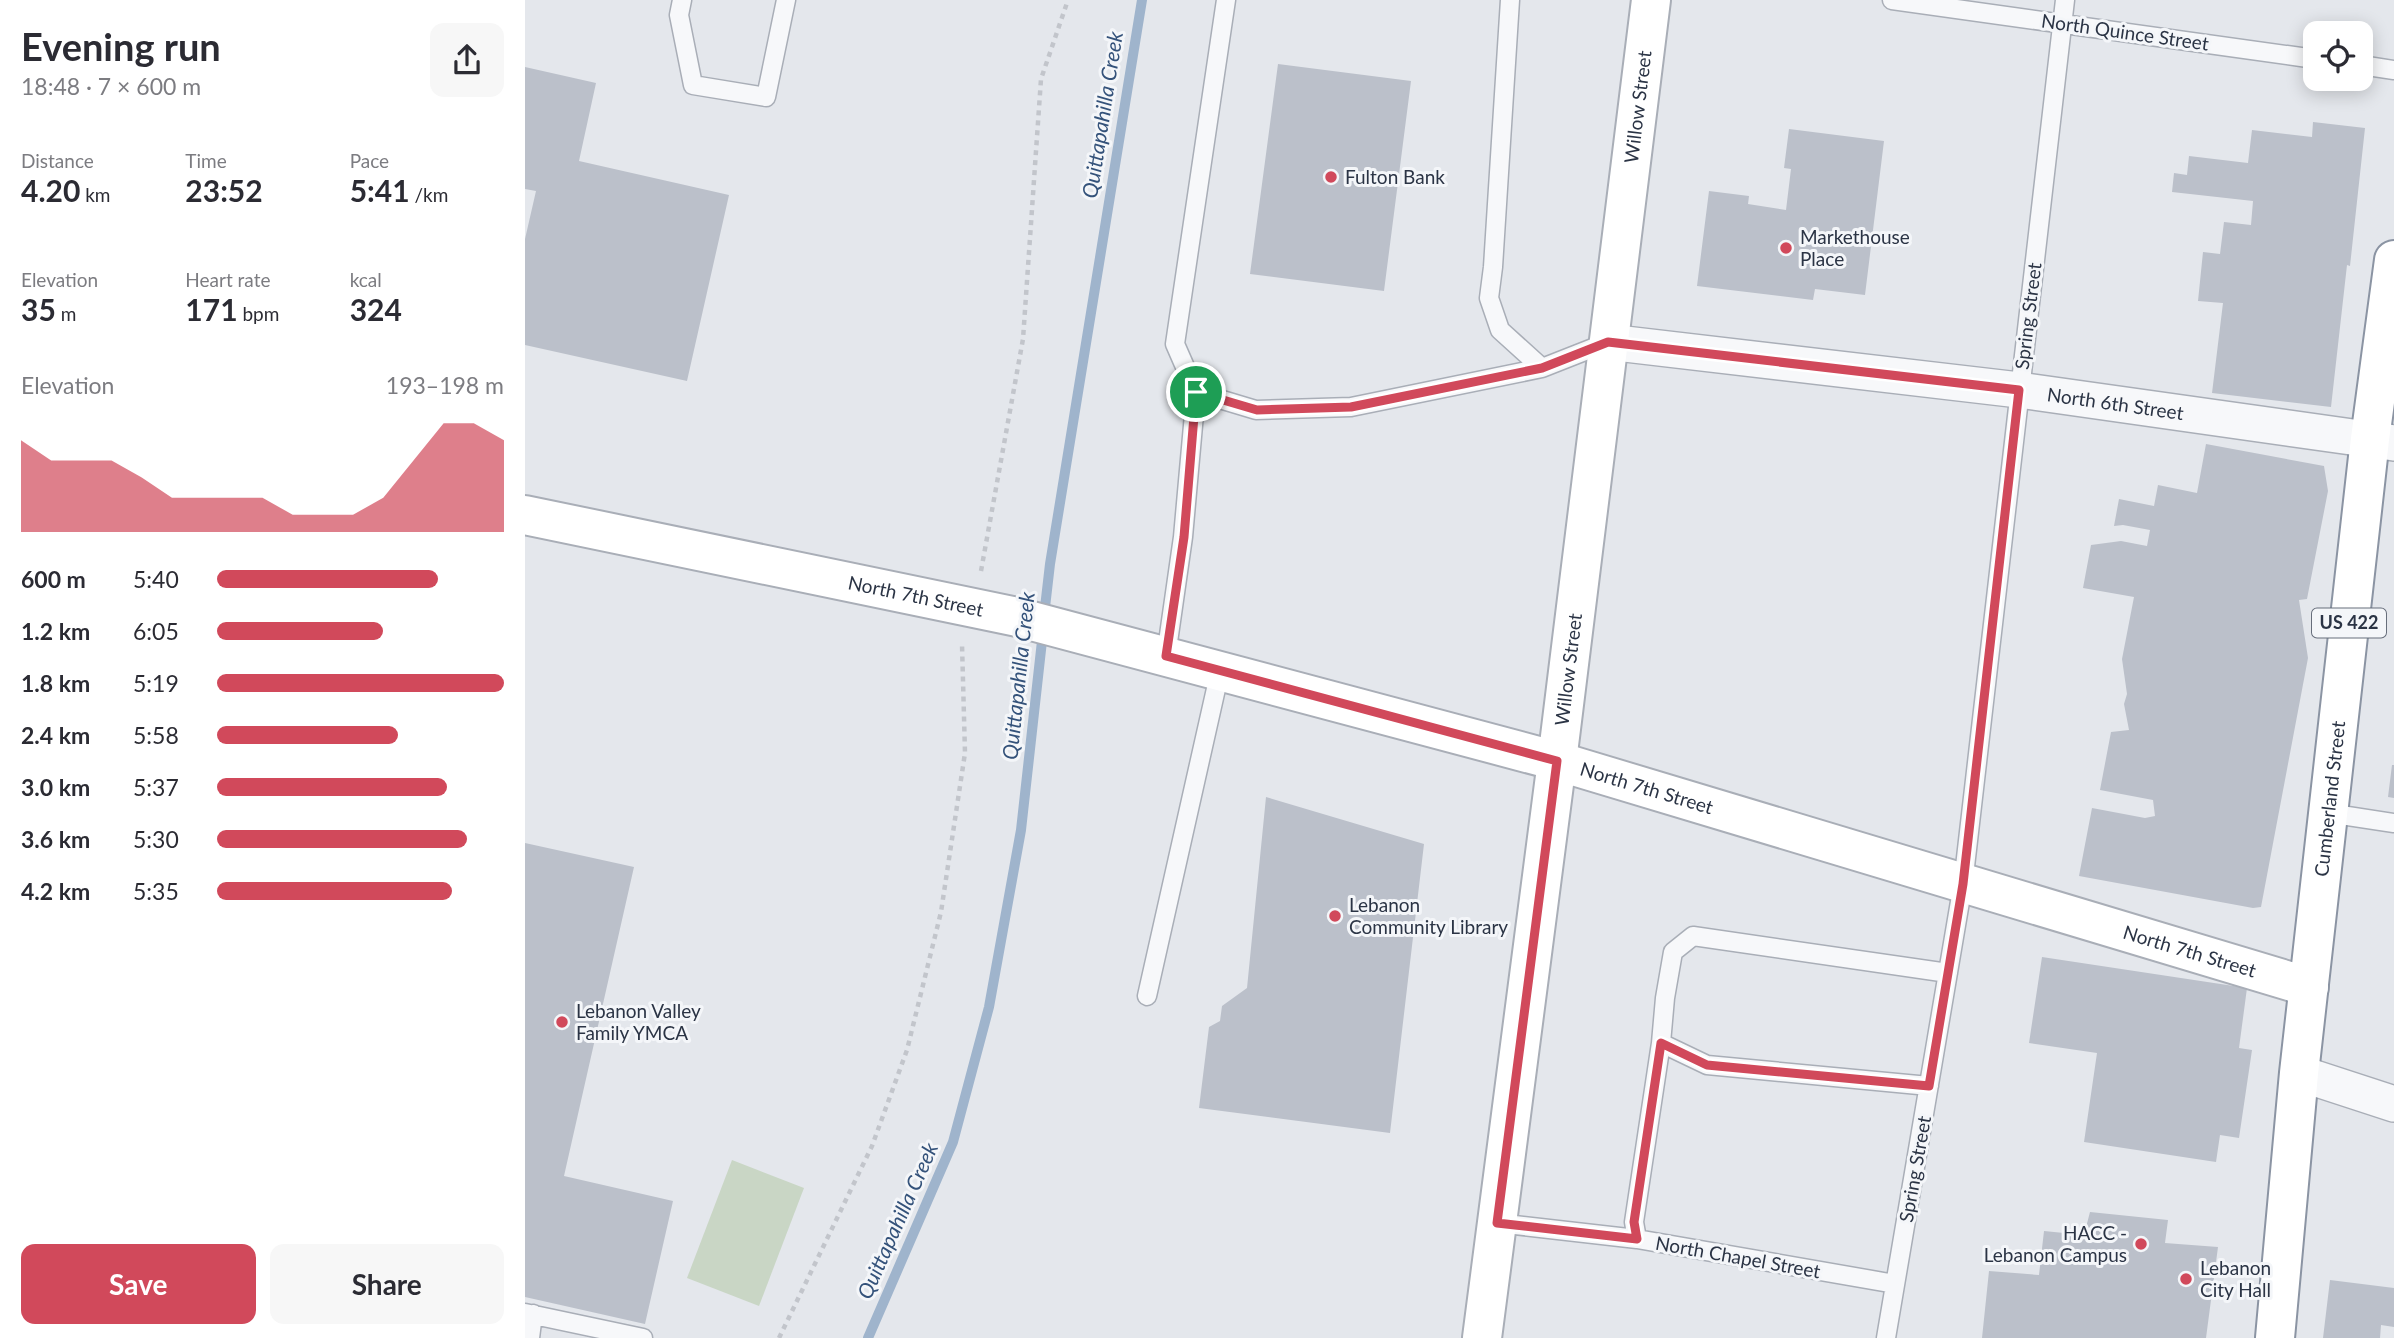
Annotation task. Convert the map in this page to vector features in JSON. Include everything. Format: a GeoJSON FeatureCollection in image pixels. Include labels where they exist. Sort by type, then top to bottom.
{"type":"FeatureCollection","features":[{"type":"Feature","properties":{"kind":"main road","name":"Willow Street"},"geometry":{"type":"LineString","coordinates":[[1482,1338],[1557,761],[1651,0]]}},
{"type":"Feature","properties":{"kind":"main road","name":"Cumberland Street"},"geometry":{"type":"LineString","coordinates":[[2275,1338],[2299,1073],[2328,813],[2382,441],[2394,260]]}},
{"type":"Feature","properties":{"kind":"main road","name":"North 7th Street"},"geometry":{"type":"LineString","coordinates":[[525,515],[1017,617],[1166,656],[1557,761],[2309,987]]}},
{"type":"Feature","properties":{"kind":"street","name":"North 6th Street"},"geometry":{"type":"LineString","coordinates":[[1608,342],[2019,390],[2382,441]]}},
{"type":"Feature","properties":{"kind":"street"},"geometry":{"type":"LineString","coordinates":[[2299,1073],[2394,1104]]}},
{"type":"Feature","properties":{"kind":"lane"},"geometry":{"type":"LineString","coordinates":[[682,0],[679,15],[693,85],[766,97],[786,0]]}},
{"type":"Feature","properties":{"kind":"lane"},"geometry":{"type":"LineString","coordinates":[[1166,656],[1184,537],[1196,392],[1175,344],[1226,0]]}},
{"type":"Feature","properties":{"kind":"lane"},"geometry":{"type":"LineString","coordinates":[[1510,0],[1489,298],[1500,330],[1542,368]]}},
{"type":"Feature","properties":{"kind":"lane","name":"North Quince Street"},"geometry":{"type":"LineString","coordinates":[[1892,0],[2303,57]]}},
{"type":"Feature","properties":{"kind":"lane","name":"Spring Street"},"geometry":{"type":"LineString","coordinates":[[1886,1338],[1963,884],[2065,0]]}},
{"type":"Feature","properties":{"kind":"lane"},"geometry":{"type":"LineString","coordinates":[[2373,66],[2394,69]]}},
{"type":"Feature","properties":{"kind":"lane"},"geometry":{"type":"LineString","coordinates":[[1196,392],[1257,410],[1351,407],[1542,368],[1608,342]]}},
{"type":"Feature","properties":{"kind":"lane"},"geometry":{"type":"LineString","coordinates":[[1147,996],[1220,671]]}},
{"type":"Feature","properties":{"kind":"lane"},"geometry":{"type":"LineString","coordinates":[[2328,813],[2394,823]]}},
{"type":"Feature","properties":{"kind":"lane"},"geometry":{"type":"LineString","coordinates":[[1637,1239],[1634,1222],[1673,952],[1693,936],[1948,973]]}},
{"type":"Feature","properties":{"kind":"lane"},"geometry":{"type":"LineString","coordinates":[[1661,1043],[1707,1065],[1929,1086]]}},
{"type":"Feature","properties":{"kind":"lane","name":"North Chapel Street"},"geometry":{"type":"LineString","coordinates":[[1497,1223],[1637,1239],[1895,1284]]}},
{"type":"Feature","properties":{"kind":"lane"},"geometry":{"type":"LineString","coordinates":[[530,1338],[529,1314],[643,1338]]}},
{"type":"Feature","properties":{"kind":"path"},"geometry":{"type":"LineString","coordinates":[[779,1338],[872,1146],[907,1050],[941,912],[965,753],[961,650],[970,607],[985,558],[1023,339],[1041,79],[1068,0]]}},
{"type":"Feature","properties":{"kind":"green space"},"geometry":{"type":"Polygon","coordinates":[[[732,1160],[804,1188],[759,1306],[687,1278],[732,1160]]]}},
{"type":"Feature","properties":{"kind":"building","name":"Fulton Bank"},"geometry":{"type":"Polygon","coordinates":[[[1278,64],[1411,81],[1384,291],[1250,274],[1278,64]]]}},
{"type":"Feature","properties":{"kind":"building"},"geometry":{"type":"Polygon","coordinates":[[[525,67],[596,83],[579,161],[729,195],[687,381],[525,345],[525,239],[536,191],[525,189],[525,67]]]}},
{"type":"Feature","properties":{"kind":"building"},"geometry":{"type":"Polygon","coordinates":[[[2313,122],[2365,128],[2331,407],[2212,393],[2223,303],[2198,301],[2203,252],[2220,254],[2224,222],[2251,225],[2253,201],[2172,192],[2174,173],[2187,175],[2189,156],[2248,163],[2252,130],[2312,137],[2313,122]]]}},
{"type":"Feature","properties":{"kind":"building","name":"Markethouse Place"},"geometry":{"type":"Polygon","coordinates":[[[1789,129],[1884,141],[1865,295],[1815,289],[1813,300],[1697,286],[1709,191],[1749,196],[1748,204],[1786,210],[1791,169],[1784,168],[1789,129]]]}},
{"type":"Feature","properties":{"kind":"building"},"geometry":{"type":"Polygon","coordinates":[[[2206,444],[2324,466],[2328,491],[2307,599],[2299,600],[2308,658],[2261,907],[2253,908],[2079,876],[2092,808],[2145,818],[2155,816],[2153,800],[2100,790],[2111,732],[2129,730],[2124,704],[2127,694],[2122,659],[2134,597],[2083,588],[2091,545],[2121,541],[2147,546],[2150,530],[2114,526],[2119,499],[2154,506],[2158,485],[2197,493],[2206,444]]]}},
{"type":"Feature","properties":{"kind":"building"},"geometry":{"type":"Polygon","coordinates":[[[2394,765],[2394,798],[2388,797],[2394,765]]]}},
{"type":"Feature","properties":{"kind":"building","name":"Lebanon Community Library"},"geometry":{"type":"Polygon","coordinates":[[[1266,797],[1424,844],[1390,1133],[1199,1108],[1209,1027],[1220,1021],[1222,1006],[1247,988],[1266,797]]]}},
{"type":"Feature","properties":{"kind":"building","name":"Lebanon Valley Family YMCA"},"geometry":{"type":"Polygon","coordinates":[[[525,843],[634,867],[564,1176],[673,1201],[645,1324],[525,1297],[525,843]]]}},
{"type":"Feature","properties":{"kind":"building"},"geometry":{"type":"Polygon","coordinates":[[[2042,957],[2247,988],[2239,1048],[2252,1050],[2239,1138],[2220,1135],[2216,1162],[2084,1142],[2097,1053],[2029,1043],[2042,957]]]}},
{"type":"Feature","properties":{"kind":"building"},"geometry":{"type":"Polygon","coordinates":[[[2090,1212],[2168,1220],[2165,1243],[2218,1247],[2206,1338],[1982,1338],[1989,1271],[2039,1275],[2044,1231],[2084,1235],[2090,1212]]]}},
{"type":"Feature","properties":{"kind":"building"},"geometry":{"type":"Polygon","coordinates":[[[2330,1280],[2394,1288],[2394,1327],[2381,1325],[2380,1338],[2323,1338],[2330,1280]]]}},
{"type":"Feature","properties":{"kind":"waterway","name":"Quittapahilla Creek"},"geometry":{"type":"LineString","coordinates":[[1044,616],[1050,564],[1142,0]]}},
{"type":"Feature","properties":{"kind":"waterway","name":"Quittapahilla Creek"},"geometry":{"type":"LineString","coordinates":[[868,1338],[953,1142],[989,1007],[1021,830],[1043,632]]}},
{"type":"Feature","properties":{"kind":"place","name":"Fulton Bank"},"geometry":{"type":"Point","coordinates":[1331,177]}},
{"type":"Feature","properties":{"kind":"place","name":"Markethouse Place"},"geometry":{"type":"Point","coordinates":[1786,248]}},
{"type":"Feature","properties":{"kind":"place","name":"Lebanon Community Library"},"geometry":{"type":"Point","coordinates":[1335,916]}},
{"type":"Feature","properties":{"kind":"place","name":"Lebanon Valley Family YMCA"},"geometry":{"type":"Point","coordinates":[562,1022]}},
{"type":"Feature","properties":{"kind":"place","name":"HACC - Lebanon Campus"},"geometry":{"type":"Point","coordinates":[2141,1244]}},
{"type":"Feature","properties":{"kind":"place","name":"Lebanon City Hall"},"geometry":{"type":"Point","coordinates":[2186,1279]}},
{"type":"Feature","properties":{"kind":"route"},"geometry":{"type":"LineString","coordinates":[[1608,342],[2019,390],[1963,884],[1929,1086],[1707,1065],[1661,1043],[1634,1222],[1637,1239],[1497,1223],[1557,761],[1166,656],[1184,537],[1196,392],[1257,410],[1351,407],[1542,368],[1608,342]]}}]}
